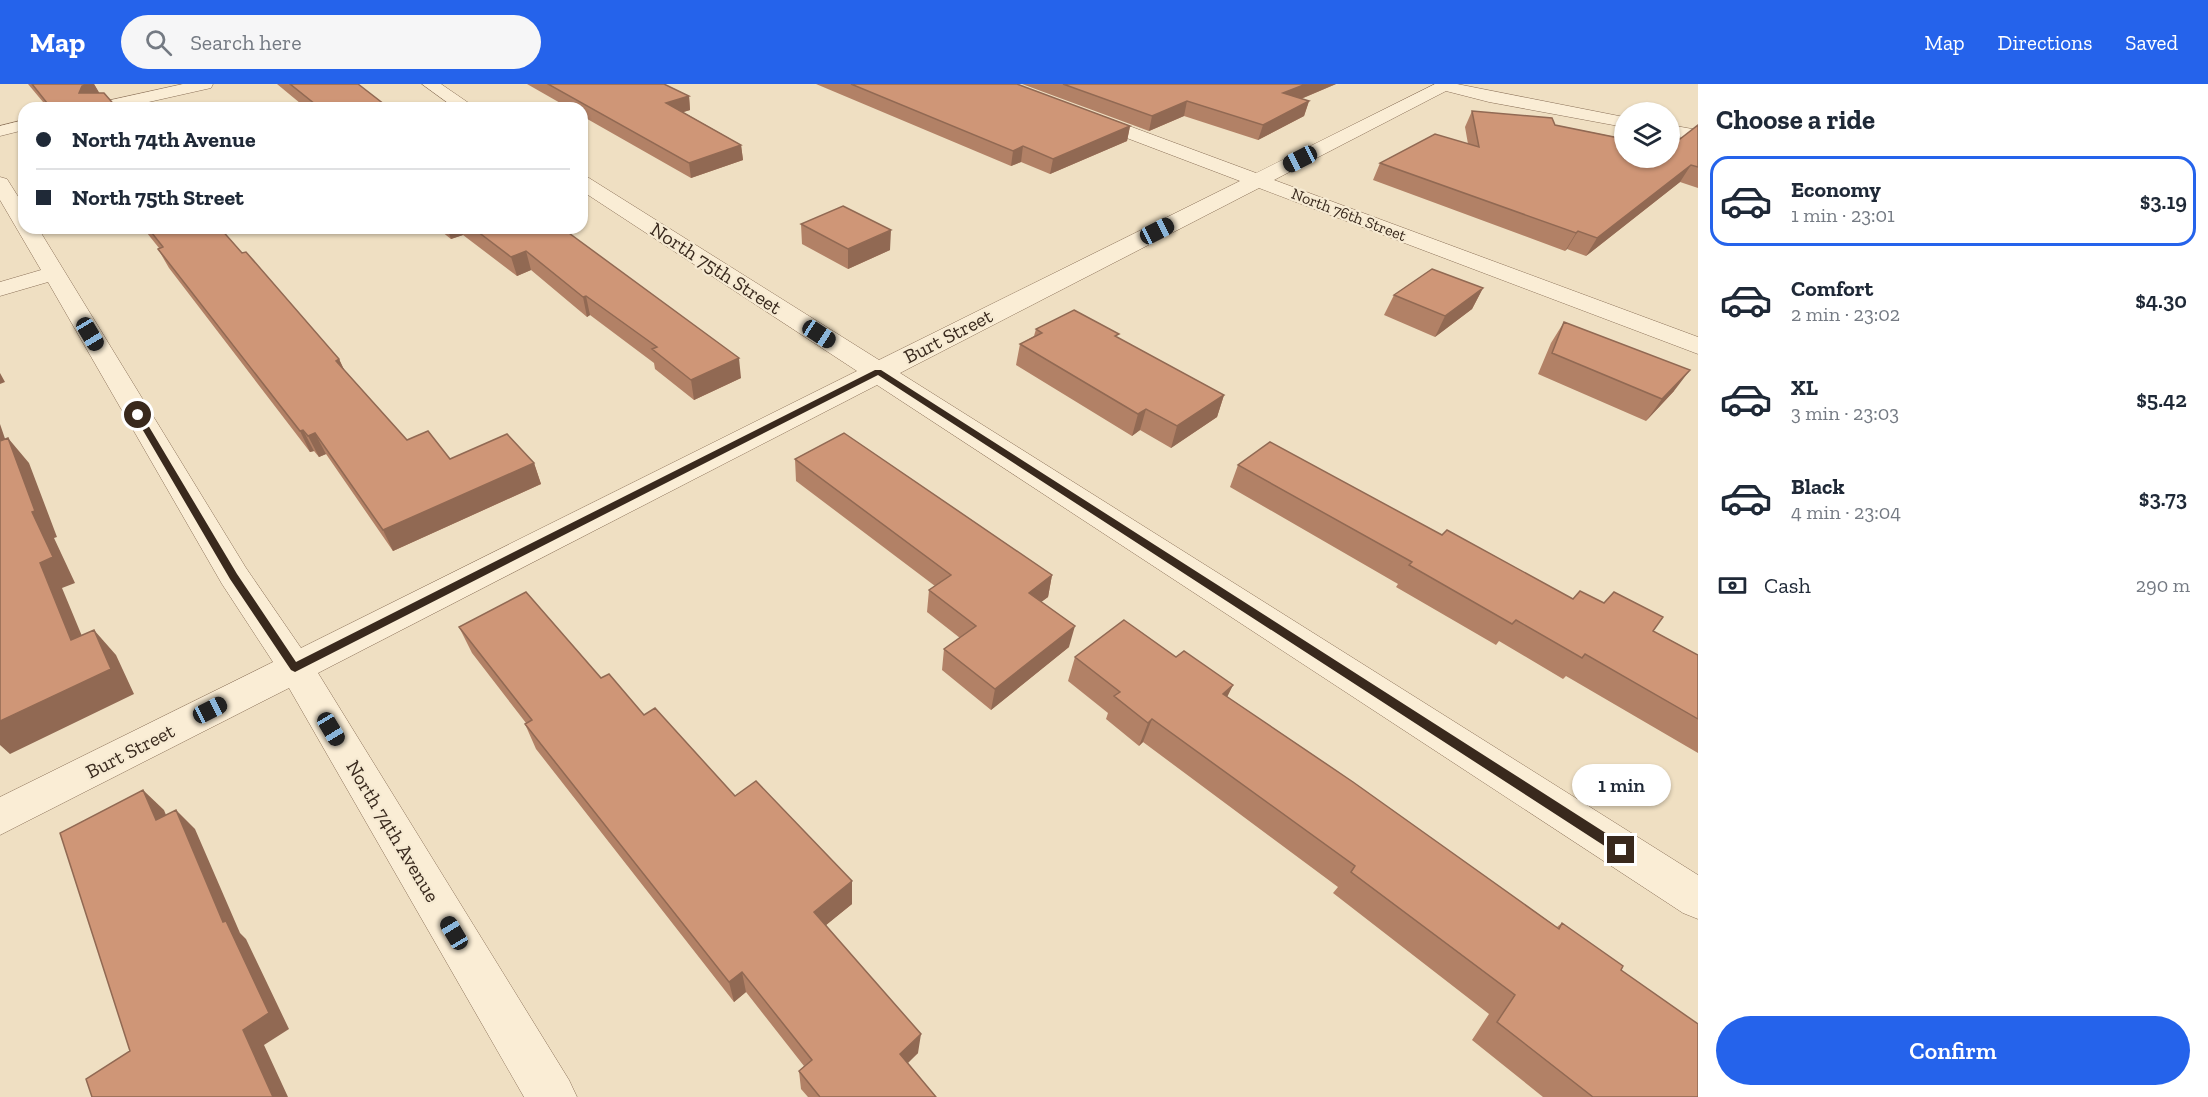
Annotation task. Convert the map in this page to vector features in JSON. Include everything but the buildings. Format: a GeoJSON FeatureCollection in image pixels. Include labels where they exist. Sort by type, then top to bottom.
{"type":"FeatureCollection","features":[{"type":"Feature","properties":{"kind":"street"},"geometry":{"type":"LineString","coordinates":[[126,102],[205,84]]}},
{"type":"Feature","properties":{"kind":"street"},"geometry":{"type":"LineString","coordinates":[[430,84],[458,102]]}},
{"type":"Feature","properties":{"kind":"street"},"geometry":{"type":"LineString","coordinates":[[1446,85],[1489,98],[1614,120]]}},
{"type":"Feature","properties":{"kind":"street","name":"Burt Street"},"geometry":{"type":"LineString","coordinates":[[0,817],[1446,85]]}},
{"type":"Feature","properties":{"kind":"street","name":"North 76th Street"},"geometry":{"type":"LineString","coordinates":[[1067,109],[1698,345]]}},
{"type":"Feature","properties":{"kind":"street"},"geometry":{"type":"LineString","coordinates":[[0,130],[18,126]]}},
{"type":"Feature","properties":{"kind":"street"},"geometry":{"type":"LineString","coordinates":[[1680,132],[1698,135]]}},
{"type":"Feature","properties":{"kind":"street"},"geometry":{"type":"LineString","coordinates":[[0,183],[18,213]]}},
{"type":"Feature","properties":{"kind":"street","name":"North 75th Street"},"geometry":{"type":"LineString","coordinates":[[588,186],[1698,899]]}},
{"type":"Feature","properties":{"kind":"street","name":"North 74th Avenue"},"geometry":{"type":"LineString","coordinates":[[31,234],[234,576],[295,668],[552,1097]]}},
{"type":"Feature","properties":{"kind":"street"},"geometry":{"type":"LineString","coordinates":[[0,289],[54,273]]}},
{"type":"Feature","properties":{"kind":"route"},"geometry":{"type":"LineString","coordinates":[[138,415],[234,576],[295,668],[878,372],[1621,850]]}}]}
